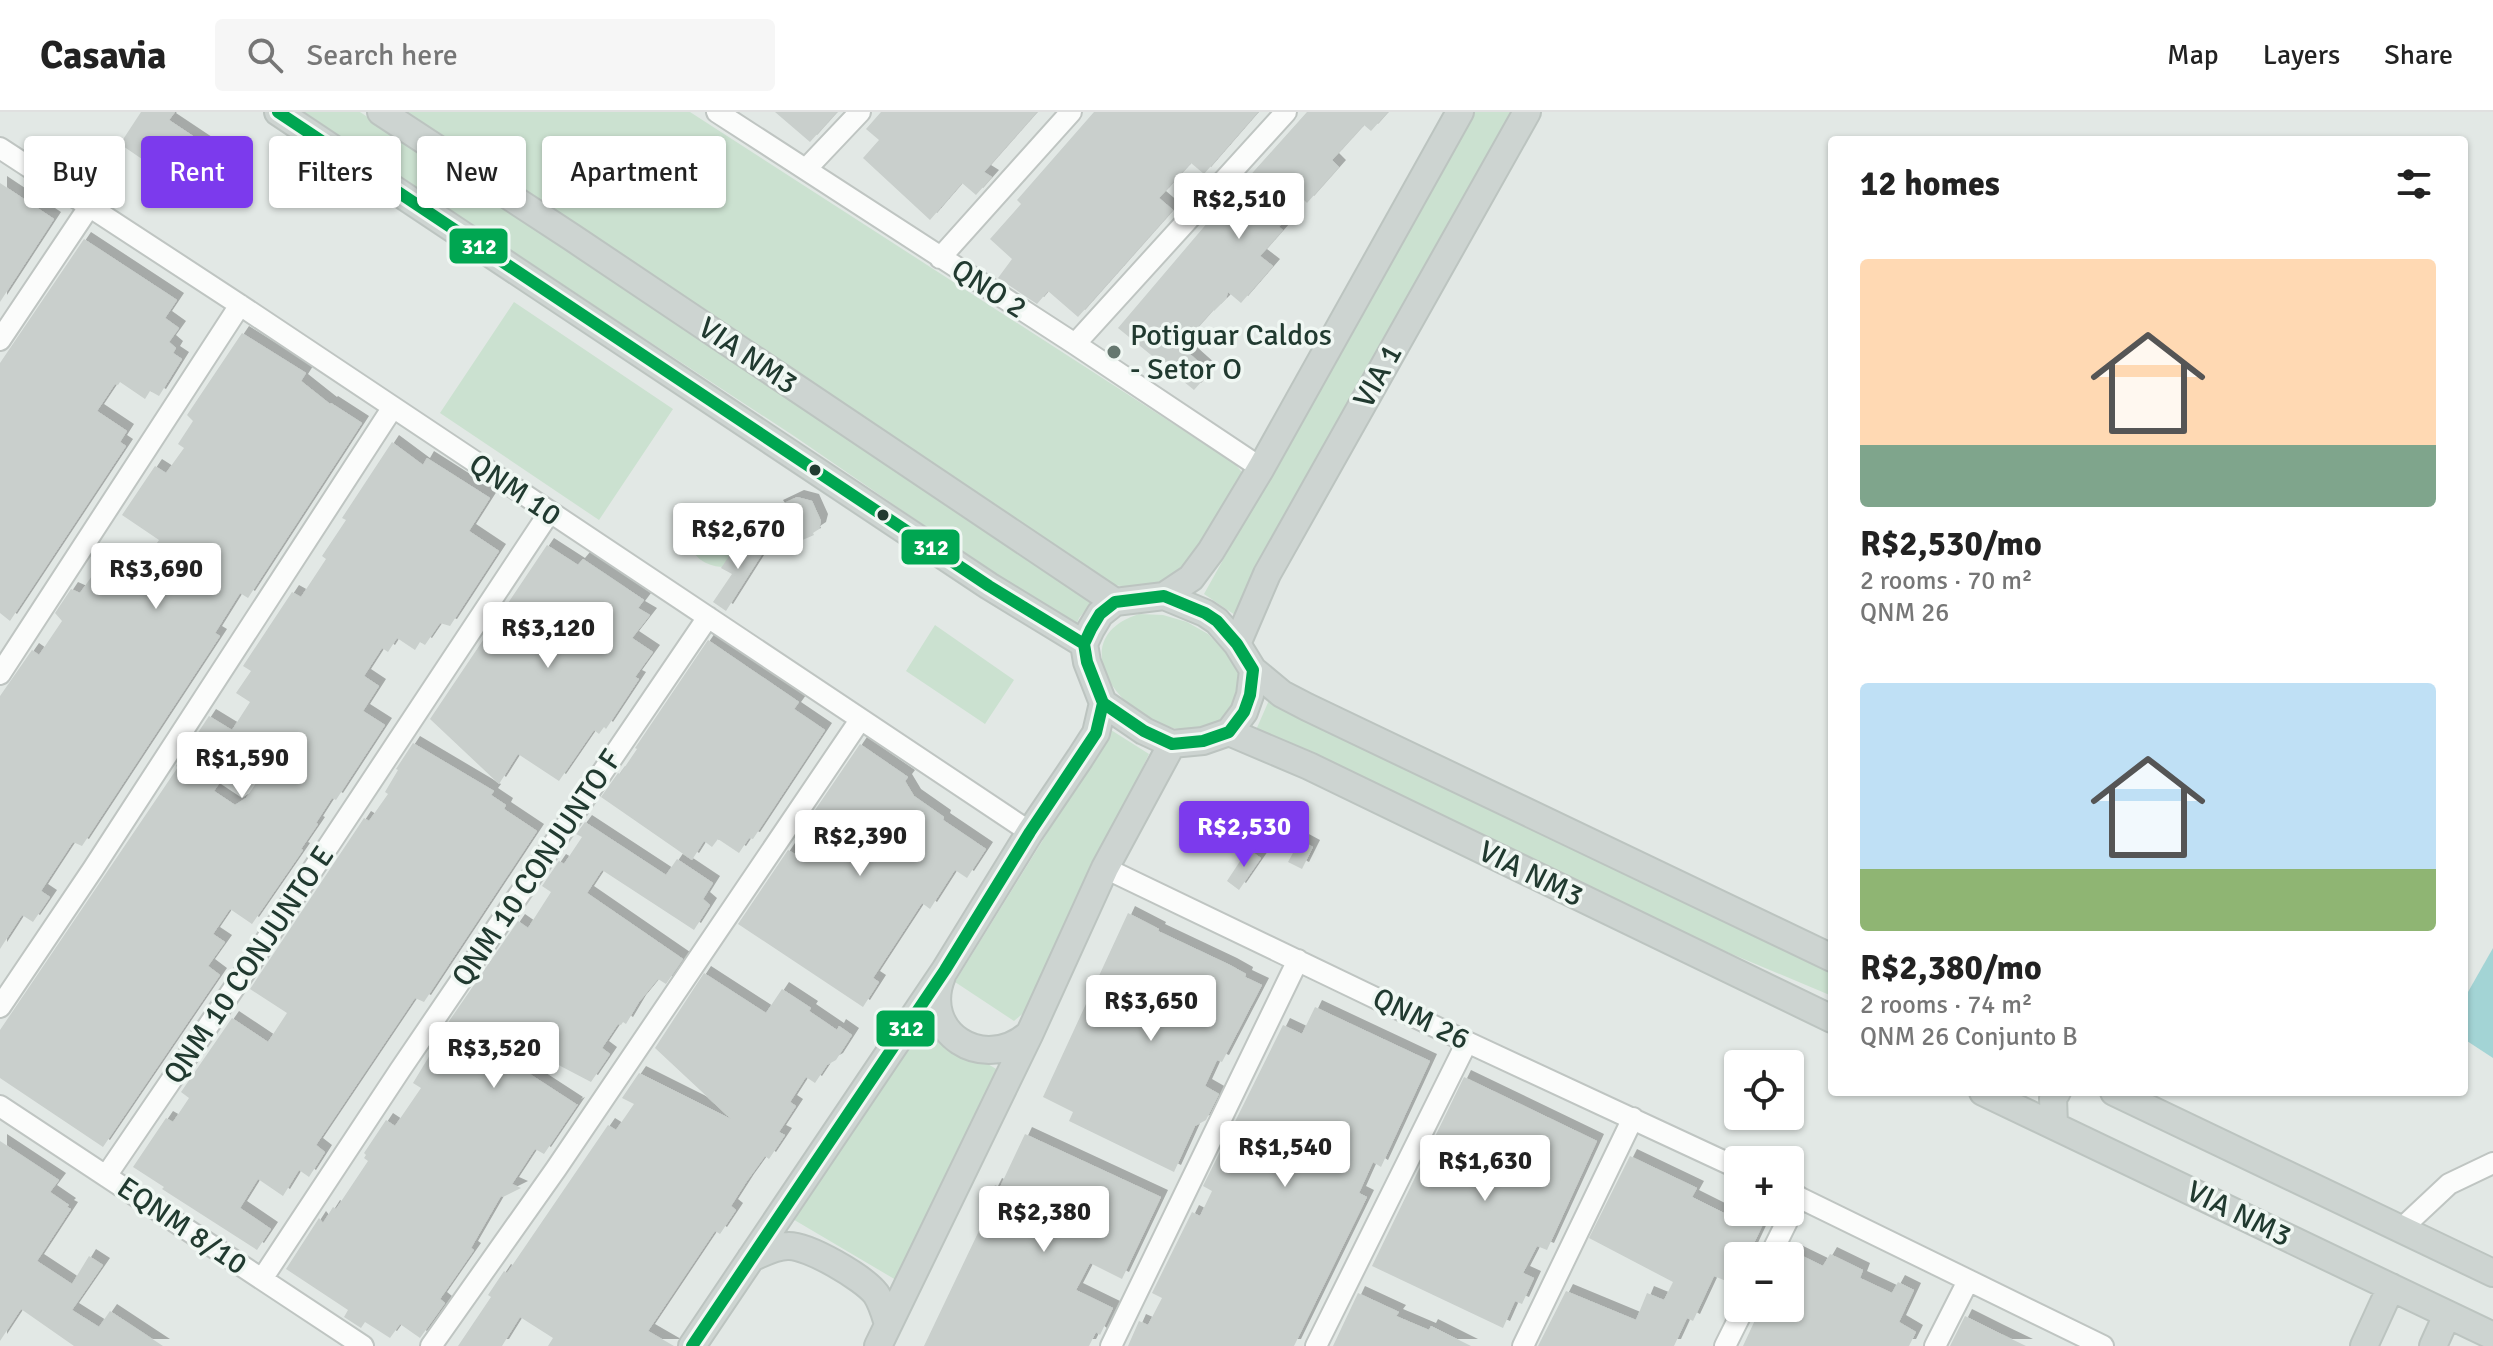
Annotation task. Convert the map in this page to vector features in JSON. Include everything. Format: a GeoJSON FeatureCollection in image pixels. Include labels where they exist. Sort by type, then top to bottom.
{"type":"FeatureCollection","features":[{"type":"Feature","properties":{"kind":"main road","name":"VIA NM3"},"geometry":{"type":"LineString","coordinates":[[278,112],[989,586],[1084,644]]}},
{"type":"Feature","properties":{"kind":"main road","name":"VIA NM3"},"geometry":{"type":"LineString","coordinates":[[381,112],[1115,602]]}},
{"type":"Feature","properties":{"kind":"main road","name":"VIA 1"},"geometry":{"type":"LineString","coordinates":[[1237,644],[1267,574],[1527,112]]}},
{"type":"Feature","properties":{"kind":"main road","name":"VIA 1"},"geometry":{"type":"LineString","coordinates":[[1164,596],[1191,578],[1261,468],[1459,113]]}},
{"type":"Feature","properties":{"kind":"main road"},"geometry":{"type":"LineString","coordinates":[[1164,596],[1217,621],[1237,644],[1253,670],[1244,712],[1229,732],[1203,741],[1172,744],[1144,731],[1103,703],[1087,662],[1084,644],[1100,614],[1115,602],[1164,596]]}},
{"type":"Feature","properties":{"kind":"main road","name":"VIA NM3"},"geometry":{"type":"LineString","coordinates":[[1253,670],[1282,694],[1307,707],[1828,956]]}},
{"type":"Feature","properties":{"kind":"main road"},"geometry":{"type":"LineString","coordinates":[[692,1346],[945,970],[1030,832],[1096,733],[1103,703]]}},
{"type":"Feature","properties":{"kind":"main road","name":"VIA NM3"},"geometry":{"type":"LineString","coordinates":[[1229,732],[1309,766],[1828,1017]]}},
{"type":"Feature","properties":{"kind":"main road"},"geometry":{"type":"LineString","coordinates":[[883,1335],[1029,1035],[1105,868],[1172,744]]}},
{"type":"Feature","properties":{"kind":"main road"},"geometry":{"type":"LineString","coordinates":[[945,970],[937,992],[937,1004],[945,1026],[955,1038],[972,1048],[997,1051],[1019,1043],[1029,1035]]}},
{"type":"Feature","properties":{"kind":"main road","name":"VIA NM3"},"geometry":{"type":"LineString","coordinates":[[1994,1096],[2493,1336]]}},
{"type":"Feature","properties":{"kind":"main road"},"geometry":{"type":"LineString","coordinates":[[2054,1096],[2054,1125]]}},
{"type":"Feature","properties":{"kind":"main road","name":"VIA NM3"},"geometry":{"type":"LineString","coordinates":[[2122,1096],[2493,1273]]}},
{"type":"Feature","properties":{"kind":"main road"},"geometry":{"type":"LineString","coordinates":[[751,1258],[773,1248],[790,1246],[819,1256],[866,1284],[876,1294],[883,1335]]}},
{"type":"Feature","properties":{"kind":"main road"},"geometry":{"type":"LineString","coordinates":[[2364,1346],[2391,1287]]}},
{"type":"Feature","properties":{"kind":"main road"},"geometry":{"type":"LineString","coordinates":[[2433,1346],[2447,1315]]}},
{"type":"Feature","properties":{"kind":"street","name":"QNO 2"},"geometry":{"type":"LineString","coordinates":[[717,112],[1261,468]]}},
{"type":"Feature","properties":{"kind":"street"},"geometry":{"type":"LineString","coordinates":[[806,169],[860,112]]}},
{"type":"Feature","properties":{"kind":"street"},"geometry":{"type":"LineString","coordinates":[[940,258],[1071,112]]}},
{"type":"Feature","properties":{"kind":"street"},"geometry":{"type":"LineString","coordinates":[[1075,344],[1286,112]]}},
{"type":"Feature","properties":{"kind":"street","name":"QNM 10"},"geometry":{"type":"LineString","coordinates":[[0,148],[24,164]]}},
{"type":"Feature","properties":{"kind":"street"},"geometry":{"type":"LineString","coordinates":[[0,340],[88,208]]}},
{"type":"Feature","properties":{"kind":"street","name":"QNM 10"},"geometry":{"type":"LineString","coordinates":[[91,208],[1030,832]]}},
{"type":"Feature","properties":{"kind":"street"},"geometry":{"type":"LineString","coordinates":[[0,674],[240,305]]}},
{"type":"Feature","properties":{"kind":"street"},"geometry":{"type":"LineString","coordinates":[[0,1007],[393,407]]}},
{"type":"Feature","properties":{"kind":"street","name":"QNM 10 CONJUNTO E"},"geometry":{"type":"LineString","coordinates":[[106,1176],[240,980],[549,513]]}},
{"type":"Feature","properties":{"kind":"street","name":"QNM 10 CONJUNTO F"},"geometry":{"type":"LineString","coordinates":[[262,1279],[426,1031],[708,617]]}},
{"type":"Feature","properties":{"kind":"street"},"geometry":{"type":"LineString","coordinates":[[431,1346],[556,1169],[860,720]]}},
{"type":"Feature","properties":{"kind":"street","name":"QNM 26"},"geometry":{"type":"LineString","coordinates":[[1105,868],[1724,1161]]}},
{"type":"Feature","properties":{"kind":"street"},"geometry":{"type":"LineString","coordinates":[[1111,1346],[1298,960]]}},
{"type":"Feature","properties":{"kind":"street"},"geometry":{"type":"LineString","coordinates":[[1316,1346],[1467,1042]]}},
{"type":"Feature","properties":{"kind":"street","name":"EQNM 8/10"},"geometry":{"type":"LineString","coordinates":[[0,1106],[363,1346]]}},
{"type":"Feature","properties":{"kind":"street"},"geometry":{"type":"LineString","coordinates":[[1523,1346],[1633,1118]]}},
{"type":"Feature","properties":{"kind":"street"},"geometry":{"type":"LineString","coordinates":[[2401,1229],[2449,1184],[2493,1163]]}},
{"type":"Feature","properties":{"kind":"street"},"geometry":{"type":"LineString","coordinates":[[1804,1200],[2103,1346]]}},
{"type":"Feature","properties":{"kind":"street"},"geometry":{"type":"LineString","coordinates":[[1935,1346],[1968,1281]]}},
{"type":"Feature","properties":{"kind":"street"},"geometry":{"type":"LineString","coordinates":[[1725,1346],[1737,1322]]}},
{"type":"Feature","properties":{"kind":"green space"},"geometry":{"type":"Polygon","coordinates":[[[298,112],[360,112],[396,136],[335,136],[298,112]]]}},
{"type":"Feature","properties":{"kind":"green space"},"geometry":{"type":"Polygon","coordinates":[[[402,112],[690,112],[1234,463],[1242,476],[1208,539],[1180,571],[1162,581],[1141,586],[1114,585],[547,208],[726,208],[726,136],[542,136],[542,205],[526,194],[526,136],[438,136],[402,112]]]}},
{"type":"Feature","properties":{"kind":"green space"},"geometry":{"type":"Polygon","coordinates":[[[1473,112],[1512,112],[1254,572],[1235,615],[1204,594],[1473,112]]]}},
{"type":"Feature","properties":{"kind":"green space"},"geometry":{"type":"Polygon","coordinates":[[[401,139],[417,150],[417,190],[401,179],[401,139]]]}},
{"type":"Feature","properties":{"kind":"green space"},"geometry":{"type":"Polygon","coordinates":[[[445,208],[504,208],[1094,600],[1079,618],[1075,629],[794,436],[445,208]]]}},
{"type":"Feature","properties":{"kind":"green space"},"geometry":{"type":"Polygon","coordinates":[[[514,302],[673,409],[599,520],[440,413],[514,302]]]}},
{"type":"Feature","properties":{"kind":"green space"},"geometry":{"type":"Polygon","coordinates":[[[718,506],[737,512],[748,529],[724,567],[699,558],[689,539],[695,518],[718,506]]]}},
{"type":"Feature","properties":{"kind":"green space"},"geometry":{"type":"Polygon","coordinates":[[[1139,614],[1163,615],[1187,622],[1208,634],[1234,662],[1240,675],[1238,704],[1218,727],[1182,729],[1162,725],[1144,716],[1114,688],[1105,671],[1102,654],[1105,639],[1117,625],[1139,614]]]}},
{"type":"Feature","properties":{"kind":"green space"},"geometry":{"type":"Polygon","coordinates":[[[935,625],[1014,680],[985,724],[906,671],[935,625]]]}},
{"type":"Feature","properties":{"kind":"green space"},"geometry":{"type":"Polygon","coordinates":[[[1270,698],[1828,963],[1828,994],[1677,931],[1256,730],[1270,698]]]}},
{"type":"Feature","properties":{"kind":"green space"},"geometry":{"type":"Polygon","coordinates":[[[1111,730],[1149,754],[1027,1010],[1014,1021],[955,982],[1111,730]]]}},
{"type":"Feature","properties":{"kind":"green space"},"geometry":{"type":"Polygon","coordinates":[[[921,1025],[998,1070],[896,1280],[791,1218],[921,1025]]]}},
{"type":"Feature","properties":{"kind":"water"},"geometry":{"type":"Polygon","coordinates":[[[2493,948],[2493,1058],[2468,1042],[2468,992],[2493,948]]]}},
{"type":"Feature","properties":{"kind":"building"},"geometry":{"type":"Polygon","coordinates":[[[141,112],[175,112],[169,120],[193,136],[141,136],[141,158],[125,147],[125,136],[141,112]]]}},
{"type":"Feature","properties":{"kind":"building"},"geometry":{"type":"Polygon","coordinates":[[[775,112],[837,112],[810,142],[775,112]]]}},
{"type":"Feature","properties":{"kind":"building"},"geometry":{"type":"Polygon","coordinates":[[[881,112],[1037,112],[984,172],[992,177],[976,195],[962,183],[930,220],[863,158],[879,140],[866,129],[881,112]]]}},
{"type":"Feature","properties":{"kind":"building"},"geometry":{"type":"Polygon","coordinates":[[[1094,112],[1258,112],[1204,174],[1191,163],[1159,198],[1173,210],[1078,317],[1048,291],[1037,304],[998,278],[1012,259],[990,239],[1021,204],[1017,200],[1094,112]]]}},
{"type":"Feature","properties":{"kind":"building"},"geometry":{"type":"Polygon","coordinates":[[[1307,112],[1388,112],[1371,131],[1364,125],[1332,160],[1339,167],[1307,203],[1303,199],[1279,227],[1283,230],[1260,256],[1273,266],[1241,303],[1228,292],[1226,299],[1181,346],[1210,372],[1194,390],[1118,328],[1214,215],[1216,217],[1228,204],[1232,207],[1252,186],[1246,180],[1307,112]]]}},
{"type":"Feature","properties":{"kind":"building"},"geometry":{"type":"Polygon","coordinates":[[[0,183],[24,199],[24,208],[38,208],[54,219],[0,302],[0,183]]]}},
{"type":"Feature","properties":{"kind":"building"},"geometry":{"type":"Polygon","coordinates":[[[84,239],[177,300],[165,318],[179,328],[169,342],[176,348],[173,353],[182,359],[159,396],[150,391],[145,399],[120,382],[115,384],[97,411],[127,431],[120,442],[126,446],[10,621],[0,613],[0,363],[84,239]]]}},
{"type":"Feature","properties":{"kind":"building"},"geometry":{"type":"Polygon","coordinates":[[[242,333],[306,373],[301,381],[330,404],[362,423],[248,598],[240,593],[215,633],[220,636],[82,846],[73,842],[41,891],[50,897],[33,922],[22,915],[0,949],[0,696],[32,650],[39,655],[62,621],[55,613],[71,589],[80,593],[94,573],[121,592],[159,540],[122,515],[155,466],[166,473],[184,448],[178,444],[193,421],[187,415],[242,333]]]}},
{"type":"Feature","properties":{"kind":"building"},"geometry":{"type":"Polygon","coordinates":[[[392,442],[423,465],[427,458],[490,498],[469,531],[499,551],[450,626],[440,623],[425,645],[420,642],[415,650],[397,638],[388,652],[382,648],[364,676],[379,686],[363,711],[385,725],[336,800],[332,798],[303,850],[252,924],[230,909],[213,934],[225,942],[208,966],[220,975],[103,1147],[0,1078],[0,1030],[178,767],[209,716],[232,730],[250,702],[236,693],[251,671],[243,666],[292,592],[301,597],[326,559],[322,556],[346,520],[342,518],[392,442]],[[238,756],[214,791],[235,805],[246,798],[263,773],[238,756]]]}},
{"type":"Feature","properties":{"kind":"building"},"geometry":{"type":"Polygon","coordinates":[[[797,497],[812,501],[821,521],[814,535],[798,542],[785,538],[775,515],[776,507],[797,497]]]}},
{"type":"Feature","properties":{"kind":"building"},"geometry":{"type":"Polygon","coordinates":[[[742,537],[764,551],[726,611],[713,602],[732,574],[721,568],[742,537]]]}},
{"type":"Feature","properties":{"kind":"building"},"geometry":{"type":"Polygon","coordinates":[[[547,545],[578,565],[583,559],[644,600],[638,608],[650,615],[632,638],[653,652],[606,729],[604,727],[599,734],[594,730],[559,781],[518,754],[499,784],[430,719],[547,545]]]}},
{"type":"Feature","properties":{"kind":"building"},"geometry":{"type":"Polygon","coordinates":[[[708,640],[799,702],[794,709],[825,730],[753,839],[749,838],[739,853],[718,839],[712,847],[704,841],[692,860],[601,797],[620,774],[708,640]]]}},
{"type":"Feature","properties":{"kind":"building"},"geometry":{"type":"Polygon","coordinates":[[[413,743],[494,791],[491,795],[506,805],[504,809],[537,831],[424,1002],[415,998],[316,1145],[325,1152],[309,1177],[299,1170],[283,1196],[258,1179],[240,1208],[271,1229],[257,1250],[133,1167],[166,1118],[173,1122],[189,1098],[181,1092],[232,1018],[268,1042],[287,1013],[250,989],[364,818],[369,821],[388,794],[385,792],[396,769],[413,743]]]}},
{"type":"Feature","properties":{"kind":"building"},"geometry":{"type":"Polygon","coordinates":[[[860,744],[908,777],[905,781],[914,796],[986,849],[967,878],[955,870],[930,909],[922,903],[873,978],[879,982],[863,1007],[738,924],[788,850],[795,854],[800,847],[814,856],[833,827],[813,813],[860,744]]]}},
{"type":"Feature","properties":{"kind":"building"},"geometry":{"type":"Polygon","coordinates":[[[585,822],[666,875],[677,859],[713,883],[703,899],[710,905],[694,930],[602,870],[587,893],[683,959],[666,984],[658,979],[626,1024],[618,1024],[602,1048],[610,1054],[591,1082],[526,1048],[516,1065],[576,1104],[574,1106],[578,1104],[544,1154],[535,1149],[512,1184],[521,1188],[501,1196],[471,1248],[474,1250],[440,1299],[445,1303],[420,1338],[400,1324],[390,1338],[365,1322],[361,1328],[344,1317],[348,1310],[286,1269],[319,1218],[323,1223],[333,1207],[336,1209],[368,1161],[364,1153],[386,1120],[395,1126],[421,1088],[413,1083],[436,1045],[434,1043],[518,921],[528,928],[551,892],[542,886],[559,861],[564,864],[582,837],[576,834],[585,822]]]}},
{"type":"Feature","properties":{"kind":"building"},"geometry":{"type":"Polygon","coordinates":[[[1300,840],[1313,847],[1302,869],[1288,862],[1300,840]]]}},
{"type":"Feature","properties":{"kind":"building"},"geometry":{"type":"Polygon","coordinates":[[[1248,849],[1261,858],[1239,890],[1227,881],[1248,849]]]}},
{"type":"Feature","properties":{"kind":"building"},"geometry":{"type":"Polygon","coordinates":[[[1128,913],[1158,931],[1230,965],[1262,985],[1222,1062],[1217,1060],[1205,1086],[1219,1094],[1206,1120],[1195,1126],[1174,1172],[1069,1121],[1073,1112],[1043,1097],[1128,913]]]}},
{"type":"Feature","properties":{"kind":"building"},"geometry":{"type":"Polygon","coordinates":[[[704,973],[766,1013],[782,989],[837,1030],[839,1026],[852,1035],[836,1060],[827,1065],[815,1083],[806,1077],[790,1102],[796,1106],[779,1132],[785,1135],[769,1159],[765,1156],[747,1181],[731,1206],[736,1210],[720,1234],[715,1231],[648,1331],[674,1346],[548,1346],[553,1338],[520,1317],[502,1346],[458,1346],[491,1297],[488,1295],[504,1271],[507,1273],[608,1125],[616,1130],[634,1104],[622,1098],[639,1073],[731,1119],[655,1048],[704,973]]]}},
{"type":"Feature","properties":{"kind":"building"},"geometry":{"type":"Polygon","coordinates":[[[1315,1007],[1430,1061],[1381,1167],[1373,1162],[1359,1193],[1367,1197],[1294,1346],[1128,1346],[1139,1321],[1148,1325],[1162,1298],[1152,1293],[1192,1212],[1200,1216],[1212,1191],[1203,1186],[1283,1025],[1302,1034],[1315,1007]]]}},
{"type":"Feature","properties":{"kind":"building"},"geometry":{"type":"Polygon","coordinates":[[[1464,1077],[1597,1141],[1547,1250],[1537,1246],[1523,1273],[1534,1278],[1522,1304],[1515,1301],[1503,1328],[1372,1266],[1464,1077]]]}},
{"type":"Feature","properties":{"kind":"building"},"geometry":{"type":"Polygon","coordinates":[[[1025,1134],[1161,1197],[1122,1279],[1090,1263],[1076,1290],[1113,1308],[1100,1335],[1096,1332],[1089,1346],[924,1346],[987,1214],[982,1212],[985,1205],[995,1185],[1000,1187],[1025,1134]]]}},
{"type":"Feature","properties":{"kind":"building"},"geometry":{"type":"Polygon","coordinates":[[[0,1141],[59,1180],[50,1192],[71,1209],[37,1261],[72,1284],[89,1256],[103,1265],[72,1310],[99,1327],[110,1311],[163,1346],[74,1346],[21,1309],[0,1341],[0,1141]]]}},
{"type":"Feature","properties":{"kind":"building"},"geometry":{"type":"Polygon","coordinates":[[[1630,1156],[1697,1188],[1692,1197],[1724,1213],[1724,1226],[1762,1226],[1755,1242],[1724,1242],[1724,1280],[1714,1276],[1693,1321],[1687,1318],[1674,1346],[1538,1346],[1566,1291],[1636,1320],[1647,1293],[1664,1300],[1673,1282],[1589,1238],[1630,1156]]]}},
{"type":"Feature","properties":{"kind":"building"},"geometry":{"type":"Polygon","coordinates":[[[1830,1254],[1863,1270],[1860,1278],[1892,1293],[1898,1282],[1914,1290],[1899,1322],[1916,1332],[1909,1346],[1743,1346],[1754,1322],[1804,1322],[1804,1257],[1823,1266],[1830,1254]]]}},
{"type":"Feature","properties":{"kind":"building"},"geometry":{"type":"Polygon","coordinates":[[[1358,1293],[1399,1312],[1396,1316],[1429,1330],[1431,1326],[1471,1346],[1333,1346],[1358,1293]]]}},
{"type":"Feature","properties":{"kind":"building"},"geometry":{"type":"Polygon","coordinates":[[[1965,1316],[1997,1332],[2026,1346],[1950,1346],[1965,1316]]]}},
{"type":"Feature","properties":{"kind":"transit line","name":"312"},"geometry":{"type":"LineString","coordinates":[[278,112],[989,586],[1084,644]]}},
{"type":"Feature","properties":{"kind":"transit line","name":"312"},"geometry":{"type":"LineString","coordinates":[[1164,596],[1217,621],[1237,644],[1253,670],[1244,712],[1229,732],[1203,741],[1172,744],[1144,731],[1103,703],[1087,662],[1084,644],[1091,629],[1100,614],[1115,602],[1164,596]]}},
{"type":"Feature","properties":{"kind":"transit line","name":"312"},"geometry":{"type":"LineString","coordinates":[[692,1346],[945,970],[1030,832],[1096,733],[1103,703]]}},
{"type":"Feature","properties":{"kind":"place","name":"Potiguar Caldos - Setor O"},"geometry":{"type":"Point","coordinates":[1114,352]}}]}
